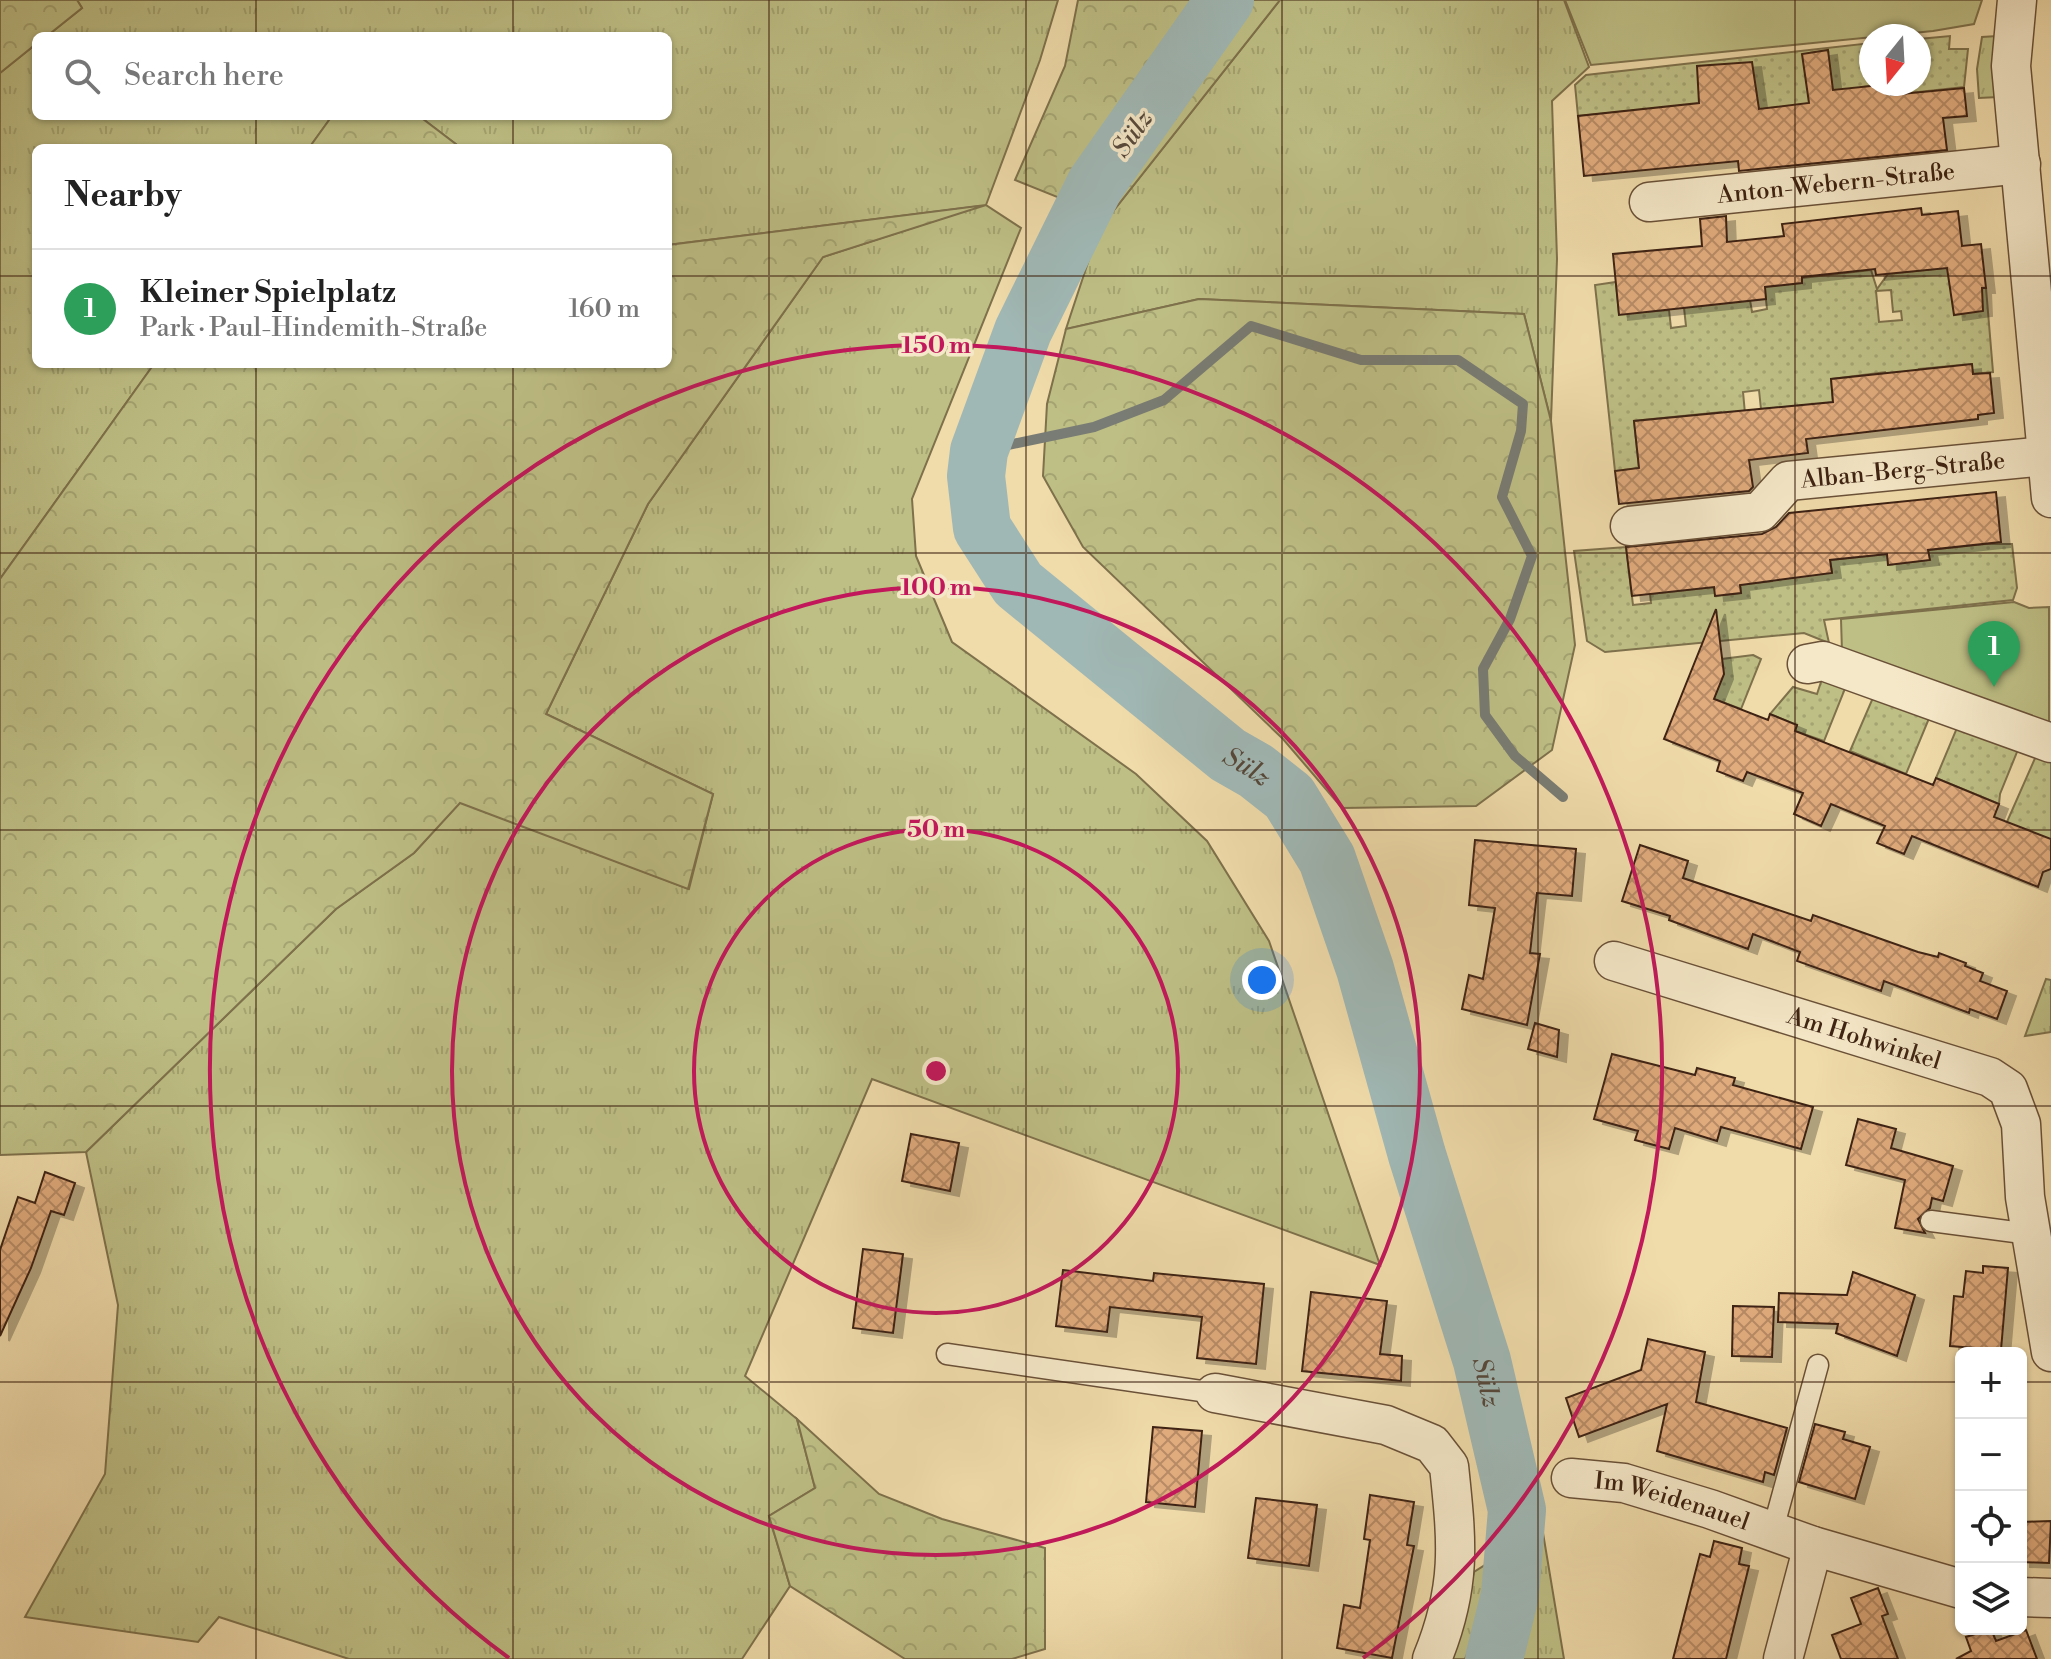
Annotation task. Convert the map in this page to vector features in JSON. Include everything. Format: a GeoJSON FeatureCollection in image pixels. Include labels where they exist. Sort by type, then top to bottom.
{"type":"FeatureCollection","features":[{"type":"Feature","properties":{"kind":"street"},"geometry":{"type":"LineString","coordinates":[[2017,0],[2011,66],[2042,313],[2046,456],[2051,498]]}},
{"type":"Feature","properties":{"kind":"street","name":"Anton-Webern-Straße"},"geometry":{"type":"LineString","coordinates":[[1649,202],[2021,164]]}},
{"type":"Feature","properties":{"kind":"street","name":"Alban-Berg-Straße"},"geometry":{"type":"LineString","coordinates":[[1630,526],[1760,512],[1788,481],[2046,456]]}},
{"type":"Feature","properties":{"kind":"street"},"geometry":{"type":"LineString","coordinates":[[1807,664],[1823,661],[2051,743]]}},
{"type":"Feature","properties":{"kind":"street","name":"Am Hohwinkel"},"geometry":{"type":"LineString","coordinates":[[1614,961],[1990,1077],[2008,1089],[2021,1124],[2025,1197],[2030,1234],[2047,1298],[2051,1352]]}},
{"type":"Feature","properties":{"kind":"street"},"geometry":{"type":"LineString","coordinates":[[1215,1393],[1386,1425],[1418,1436],[1442,1457],[1449,1466],[1451,1479],[1456,1581],[1450,1616],[1432,1659]]}},
{"type":"Feature","properties":{"kind":"street","name":"Im Weidenauel"},"geometry":{"type":"LineString","coordinates":[[1571,1478],[1624,1483],[1710,1509],[1813,1546],[1955,1587]]}},
{"type":"Feature","properties":{"kind":"street"},"geometry":{"type":"LineString","coordinates":[[1783,1659],[1813,1546]]}},
{"type":"Feature","properties":{"kind":"street"},"geometry":{"type":"LineString","coordinates":[[2027,1597],[2051,1598]]}},
{"type":"Feature","properties":{"kind":"lane"},"geometry":{"type":"LineString","coordinates":[[1931,1221],[2030,1234]]}},
{"type":"Feature","properties":{"kind":"lane"},"geometry":{"type":"LineString","coordinates":[[947,1354],[1215,1393]]}},
{"type":"Feature","properties":{"kind":"lane","name":"Im Weidenauel"},"geometry":{"type":"LineString","coordinates":[[1772,1533],[1818,1365]]}},
{"type":"Feature","properties":{"kind":"green space"},"geometry":{"type":"Polygon","coordinates":[[[0,0],[77,0],[82,8],[52,32],[32,32],[32,47],[0,73],[0,0]]]}},
{"type":"Feature","properties":{"kind":"green space"},"geometry":{"type":"Polygon","coordinates":[[[77,0],[1058,0],[1040,60],[986,205],[1021,228],[912,499],[916,556],[952,642],[1136,774],[1207,841],[1269,941],[1380,1265],[872,1079],[745,1376],[797,1419],[815,1488],[769,1516],[790,1586],[742,1659],[349,1659],[219,1617],[198,1642],[25,1617],[105,1474],[118,1305],[86,1152],[336,909],[414,853],[460,802],[689,889],[713,794],[546,714],[648,504],[823,257],[980,206],[672,244],[672,144],[456,144],[424,120],[672,120],[672,32],[52,32],[82,8],[77,0]]]}},
{"type":"Feature","properties":{"kind":"green space"},"geometry":{"type":"Polygon","coordinates":[[[1078,0],[1280,0],[1099,229],[1065,200],[1015,180],[1065,66],[1078,0]]]}},
{"type":"Feature","properties":{"kind":"green space"},"geometry":{"type":"Polygon","coordinates":[[[1280,0],[1564,0],[1589,67],[1552,101],[1557,259],[1551,421],[1524,314],[1199,299],[1066,329],[1099,229],[1280,0]]]}},
{"type":"Feature","properties":{"kind":"green space"},"geometry":{"type":"Polygon","coordinates":[[[1565,0],[1982,0],[1974,24],[1933,31],[1931,24],[1859,24],[1859,38],[1591,65],[1565,0]]]}},
{"type":"Feature","properties":{"kind":"green space"},"geometry":{"type":"Polygon","coordinates":[[[1950,36],[1949,49],[1968,49],[1964,87],[1931,91],[1931,38],[1950,36]]]}},
{"type":"Feature","properties":{"kind":"green space"},"geometry":{"type":"Polygon","coordinates":[[[1997,36],[1998,97],[1979,98],[1977,69],[1982,37],[1997,36]]]}},
{"type":"Feature","properties":{"kind":"green space"},"geometry":{"type":"Polygon","coordinates":[[[1859,44],[1859,96],[1862,99],[1734,112],[1629,111],[1578,116],[1575,85],[1586,75],[1859,44]]]}},
{"type":"Feature","properties":{"kind":"green space"},"geometry":{"type":"Polygon","coordinates":[[[32,47],[32,120],[329,120],[312,144],[32,144],[32,368],[151,368],[0,579],[0,73],[32,47]]]}},
{"type":"Feature","properties":{"kind":"green space"},"geometry":{"type":"Polygon","coordinates":[[[329,120],[424,120],[456,144],[312,144],[329,120]]]}},
{"type":"Feature","properties":{"kind":"green space"},"geometry":{"type":"Polygon","coordinates":[[[986,205],[823,257],[648,504],[546,714],[713,794],[688,889],[460,803],[414,853],[336,909],[86,1152],[0,1155],[0,579],[151,368],[672,368],[672,244],[986,205]]]}},
{"type":"Feature","properties":{"kind":"green space"},"geometry":{"type":"Polygon","coordinates":[[[1954,267],[1986,288],[1993,372],[1973,374],[1971,364],[1919,369],[1888,397],[1885,372],[1831,379],[1833,403],[1761,409],[1759,390],[1743,392],[1749,456],[1726,459],[1721,412],[1634,421],[1639,468],[1615,471],[1595,285],[1616,282],[1619,314],[1669,310],[1671,328],[1686,326],[1680,272],[1750,300],[1752,312],[1767,309],[1764,282],[1802,283],[1802,278],[1871,270],[1877,289],[1888,274],[1954,267]],[[1891,290],[1876,291],[1879,322],[1902,320],[1901,311],[1893,312],[1891,290]]]}},
{"type":"Feature","properties":{"kind":"green space"},"geometry":{"type":"Polygon","coordinates":[[[1199,299],[1524,314],[1551,421],[1575,645],[1552,750],[1476,806],[1342,808],[1283,739],[1083,547],[1043,476],[1047,404],[1066,329],[1199,299]]]}},
{"type":"Feature","properties":{"kind":"green space"},"geometry":{"type":"Polygon","coordinates":[[[2012,544],[2017,588],[2013,600],[1824,620],[1829,643],[1804,633],[1605,652],[1587,641],[1574,551],[1626,547],[1633,605],[1651,603],[1650,594],[1714,587],[1716,596],[1741,593],[1740,585],[1772,581],[1773,575],[1832,572],[1830,560],[1887,554],[1889,565],[1929,560],[1928,550],[2012,544]]]}},
{"type":"Feature","properties":{"kind":"green space"},"geometry":{"type":"Polygon","coordinates":[[[2014,602],[2029,608],[2049,607],[2049,723],[1842,652],[1841,619],[2014,602]]]}},
{"type":"Feature","properties":{"kind":"green space"},"geometry":{"type":"Polygon","coordinates":[[[1753,655],[1761,659],[1741,709],[1714,699],[1722,659],[1753,655]]]}},
{"type":"Feature","properties":{"kind":"green space"},"geometry":{"type":"Polygon","coordinates":[[[1824,673],[1848,681],[1824,741],[1795,731],[1797,725],[1770,714],[1793,687],[1817,694],[1824,673]]]}},
{"type":"Feature","properties":{"kind":"green space"},"geometry":{"type":"Polygon","coordinates":[[[1875,693],[1930,716],[1906,774],[1850,751],[1875,693]]]}},
{"type":"Feature","properties":{"kind":"green space"},"geometry":{"type":"Polygon","coordinates":[[[1959,723],[2019,747],[1999,804],[1936,778],[1959,723]]]}},
{"type":"Feature","properties":{"kind":"green space"},"geometry":{"type":"Polygon","coordinates":[[[2036,756],[2051,762],[2051,839],[1999,840],[2036,756]]]}},
{"type":"Feature","properties":{"kind":"green space"},"geometry":{"type":"Polygon","coordinates":[[[2046,979],[2051,980],[2051,1032],[2025,1036],[2046,979]]]}},
{"type":"Feature","properties":{"kind":"green space"},"geometry":{"type":"Polygon","coordinates":[[[797,1419],[879,1494],[942,1519],[1045,1548],[1045,1649],[1012,1659],[905,1659],[790,1586],[769,1516],[815,1488],[797,1419]]]}},
{"type":"Feature","properties":{"kind":"green space"},"geometry":{"type":"Polygon","coordinates":[[[1542,1527],[1564,1659],[1518,1659],[1524,1541],[1542,1527]]]}},
{"type":"Feature","properties":{"kind":"green space"},"geometry":{"type":"Polygon","coordinates":[[[1493,1560],[1475,1635],[1465,1659],[1447,1659],[1461,1626],[1474,1572],[1493,1560]]]}},
{"type":"Feature","properties":{"kind":"building"},"geometry":{"type":"Polygon","coordinates":[[[1828,50],[1833,90],[1859,87],[1859,96],[1931,96],[1931,91],[1964,88],[1967,116],[1943,118],[1947,150],[1739,171],[1738,161],[1584,176],[1578,116],[1699,103],[1697,66],[1752,62],[1759,109],[1809,103],[1802,54],[1828,50]]]}},
{"type":"Feature","properties":{"kind":"building"},"geometry":{"type":"Polygon","coordinates":[[[1921,208],[1922,215],[1958,211],[1962,246],[1981,244],[1986,288],[1982,288],[1983,311],[1954,315],[1947,268],[1876,275],[1875,269],[1802,277],[1802,283],[1765,287],[1766,299],[1619,315],[1613,254],[1702,246],[1700,219],[1726,216],[1727,242],[1784,236],[1782,224],[1921,208]]]}},
{"type":"Feature","properties":{"kind":"building"},"geometry":{"type":"Polygon","coordinates":[[[1972,364],[1973,374],[1990,373],[1994,413],[1978,415],[1978,419],[1806,439],[1808,453],[1749,460],[1753,487],[1749,491],[1619,504],[1615,471],[1639,468],[1634,421],[1833,402],[1831,379],[1972,364]]]}},
{"type":"Feature","properties":{"kind":"building"},"geometry":{"type":"Polygon","coordinates":[[[1996,492],[2001,542],[1928,550],[1930,560],[1888,565],[1887,554],[1830,560],[1832,573],[1740,585],[1741,593],[1715,596],[1714,587],[1632,596],[1626,547],[1762,534],[1776,527],[1789,513],[1996,492]]]}},
{"type":"Feature","properties":{"kind":"building"},"geometry":{"type":"Polygon","coordinates":[[[1716,609],[1724,674],[1714,699],[1768,720],[1770,714],[1797,725],[1795,731],[1933,785],[1936,778],[1999,804],[1994,817],[2051,839],[2051,869],[2043,872],[2038,887],[1912,836],[1904,854],[1877,843],[1885,826],[1831,804],[1821,826],[1794,814],[1803,793],[1747,772],[1743,781],[1717,771],[1720,761],[1664,739],[1716,609]]]}},
{"type":"Feature","properties":{"kind":"building"},"geometry":{"type":"Polygon","coordinates":[[[1475,840],[1576,849],[1572,896],[1537,893],[1530,953],[1540,954],[1527,1025],[1462,1009],[1469,975],[1483,979],[1495,908],[1469,905],[1475,840]]]}},
{"type":"Feature","properties":{"kind":"building"},"geometry":{"type":"Polygon","coordinates":[[[1640,845],[1688,861],[1683,878],[1811,921],[1813,915],[1918,952],[1938,957],[1939,953],[1966,963],[1965,966],[1983,973],[1980,981],[2007,991],[1997,1019],[1970,1009],[1969,1013],[1884,981],[1881,991],[1797,961],[1800,952],[1753,934],[1748,949],[1669,920],[1670,916],[1622,901],[1640,845]]]}},
{"type":"Feature","properties":{"kind":"building"},"geometry":{"type":"Polygon","coordinates":[[[1535,1023],[1559,1030],[1557,1057],[1528,1049],[1535,1023]]]}},
{"type":"Feature","properties":{"kind":"building"},"geometry":{"type":"Polygon","coordinates":[[[1612,1054],[1695,1075],[1697,1068],[1735,1078],[1733,1085],[1813,1107],[1801,1149],[1721,1127],[1717,1141],[1675,1128],[1669,1149],[1635,1140],[1638,1131],[1594,1119],[1612,1054]]]}},
{"type":"Feature","properties":{"kind":"building"},"geometry":{"type":"Polygon","coordinates":[[[1858,1119],[1896,1129],[1891,1148],[1953,1166],[1943,1201],[1932,1198],[1930,1208],[1918,1219],[1925,1233],[1895,1228],[1905,1180],[1846,1165],[1858,1119]]]}},
{"type":"Feature","properties":{"kind":"building"},"geometry":{"type":"Polygon","coordinates":[[[911,1134],[959,1143],[950,1191],[902,1181],[911,1134]]]}},
{"type":"Feature","properties":{"kind":"building"},"geometry":{"type":"Polygon","coordinates":[[[45,1172],[75,1183],[64,1215],[51,1211],[31,1268],[0,1336],[0,1250],[18,1197],[35,1203],[45,1172]]]}},
{"type":"Feature","properties":{"kind":"building"},"geometry":{"type":"Polygon","coordinates":[[[863,1249],[903,1254],[893,1333],[853,1328],[863,1249]]]}},
{"type":"Feature","properties":{"kind":"building"},"geometry":{"type":"Polygon","coordinates":[[[1983,1266],[2008,1268],[2001,1347],[1950,1346],[1954,1296],[1963,1297],[1966,1271],[1983,1273],[1983,1266]]]}},
{"type":"Feature","properties":{"kind":"building"},"geometry":{"type":"Polygon","coordinates":[[[1063,1270],[1153,1281],[1154,1273],[1264,1284],[1256,1364],[1197,1358],[1202,1317],[1110,1307],[1107,1332],[1056,1326],[1063,1270]]]}},
{"type":"Feature","properties":{"kind":"building"},"geometry":{"type":"Polygon","coordinates":[[[1853,1272],[1915,1295],[1897,1356],[1836,1333],[1838,1324],[1778,1322],[1779,1293],[1847,1295],[1853,1272]]]}},
{"type":"Feature","properties":{"kind":"building"},"geometry":{"type":"Polygon","coordinates":[[[1311,1292],[1387,1301],[1380,1354],[1402,1356],[1401,1381],[1302,1371],[1311,1292]]]}},
{"type":"Feature","properties":{"kind":"building"},"geometry":{"type":"Polygon","coordinates":[[[1733,1306],[1774,1307],[1772,1357],[1732,1356],[1733,1306]]]}},
{"type":"Feature","properties":{"kind":"building"},"geometry":{"type":"Polygon","coordinates":[[[1648,1339],[1705,1352],[1696,1402],[1787,1428],[1774,1475],[1765,1472],[1763,1482],[1657,1451],[1667,1404],[1579,1437],[1566,1398],[1641,1370],[1648,1339]]]}},
{"type":"Feature","properties":{"kind":"building"},"geometry":{"type":"Polygon","coordinates":[[[1815,1424],[1845,1432],[1843,1439],[1870,1447],[1855,1499],[1799,1482],[1815,1424]]]}},
{"type":"Feature","properties":{"kind":"building"},"geometry":{"type":"Polygon","coordinates":[[[1153,1427],[1202,1431],[1195,1507],[1146,1502],[1153,1427]]]}},
{"type":"Feature","properties":{"kind":"building"},"geometry":{"type":"Polygon","coordinates":[[[1370,1495],[1414,1502],[1407,1545],[1414,1546],[1392,1658],[1337,1648],[1344,1605],[1360,1608],[1370,1540],[1364,1539],[1370,1495]]]}},
{"type":"Feature","properties":{"kind":"building"},"geometry":{"type":"Polygon","coordinates":[[[1256,1498],[1317,1505],[1309,1566],[1248,1558],[1256,1498]]]}},
{"type":"Feature","properties":{"kind":"building"},"geometry":{"type":"Polygon","coordinates":[[[2051,1521],[2049,1563],[2027,1562],[2027,1522],[2051,1521]]]}},
{"type":"Feature","properties":{"kind":"building"},"geometry":{"type":"Polygon","coordinates":[[[1714,1541],[1742,1548],[1739,1564],[1749,1566],[1726,1659],[1673,1659],[1700,1554],[1710,1557],[1714,1541]]]}},
{"type":"Feature","properties":{"kind":"building"},"geometry":{"type":"Polygon","coordinates":[[[1878,1588],[1888,1614],[1882,1616],[1898,1659],[1841,1659],[1832,1635],[1861,1624],[1851,1598],[1878,1588]]]}},
{"type":"Feature","properties":{"kind":"building"},"geometry":{"type":"Polygon","coordinates":[[[2027,1633],[2037,1659],[1956,1659],[1971,1651],[1966,1637],[1994,1635],[1996,1641],[2027,1633]]]}},
{"type":"Feature","properties":{"kind":"waterway","name":"Sülz"},"geometry":{"type":"LineString","coordinates":[[1225,0],[1095,185],[1023,331],[979,451],[976,476],[982,528],[1018,584],[1228,755],[1256,771],[1289,797],[1327,859],[1365,969],[1417,1155],[1482,1361],[1517,1510],[1510,1595],[1494,1659]]}},
{"type":"Feature","properties":{"kind":"waterway"},"geometry":{"type":"LineString","coordinates":[[979,451],[1094,427],[1164,400],[1251,326],[1361,360],[1458,360],[1523,404],[1521,431],[1502,497],[1532,556],[1510,619],[1483,669],[1485,715],[1515,756],[1563,797]]}},
{"type":"Feature","properties":{"kind":"place","name":"Kleiner Spielplatz"},"geometry":{"type":"Point","coordinates":[1994,687]}}]}
